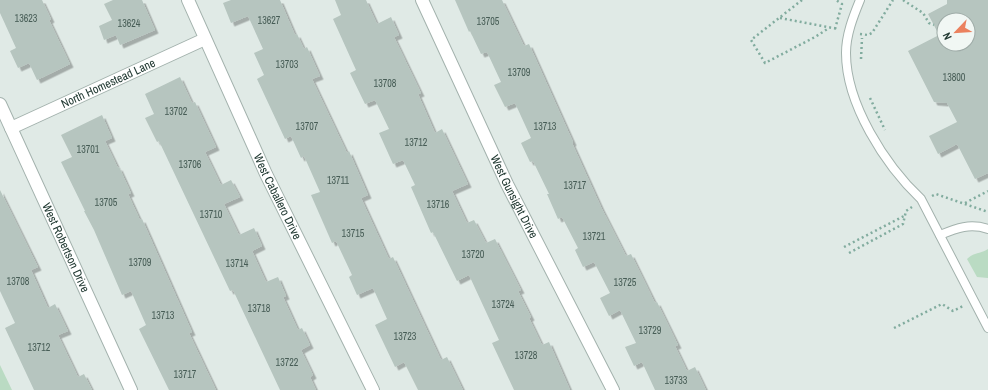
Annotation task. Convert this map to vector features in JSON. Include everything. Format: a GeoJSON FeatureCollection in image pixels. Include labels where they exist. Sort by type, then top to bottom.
{"type":"FeatureCollection","features":[{"type":"Feature","properties":{"kind":"street","name":"West Caballero Drive"},"geometry":{"type":"LineString","coordinates":[[188,0],[266,174],[373,390]]}},
{"type":"Feature","properties":{"kind":"street","name":"West Gunsight Drive"},"geometry":{"type":"LineString","coordinates":[[422,0],[507,184],[613,390]]}},
{"type":"Feature","properties":{"kind":"street","name":"North Homestead Lane"},"geometry":{"type":"LineString","coordinates":[[11,128],[205,39]]}},
{"type":"Feature","properties":{"kind":"street","name":"West Robertson Drive"},"geometry":{"type":"LineString","coordinates":[[0,104],[132,390]]}},
{"type":"Feature","properties":{"kind":"lane"},"geometry":{"type":"LineString","coordinates":[[860,0],[850,25],[846,53],[849,74],[857,103],[876,143],[907,185],[921,199],[988,328]]}},
{"type":"Feature","properties":{"kind":"lane"},"geometry":{"type":"LineString","coordinates":[[940,235],[964,226],[979,226],[988,229]]}},
{"type":"Feature","properties":{"kind":"path"},"geometry":{"type":"LineString","coordinates":[[802,0],[751,40],[765,63],[829,28]]}},
{"type":"Feature","properties":{"kind":"path"},"geometry":{"type":"LineString","coordinates":[[835,29],[842,4],[836,0]]}},
{"type":"Feature","properties":{"kind":"path"},"geometry":{"type":"LineString","coordinates":[[903,0],[923,14],[929,23],[934,25]]}},
{"type":"Feature","properties":{"kind":"path"},"geometry":{"type":"LineString","coordinates":[[861,62],[862,35]]}},
{"type":"Feature","properties":{"kind":"path"},"geometry":{"type":"LineString","coordinates":[[868,93],[886,132]]}},
{"type":"Feature","properties":{"kind":"path"},"geometry":{"type":"LineString","coordinates":[[930,190],[936,194]]}},
{"type":"Feature","properties":{"kind":"path"},"geometry":{"type":"LineString","coordinates":[[964,204],[988,191]]}},
{"type":"Feature","properties":{"kind":"path"},"geometry":{"type":"LineString","coordinates":[[844,247],[905,216]]}},
{"type":"Feature","properties":{"kind":"path"},"geometry":{"type":"LineString","coordinates":[[894,328],[942,304],[953,311],[974,301]]}},
{"type":"Feature","properties":{"kind":"green space"},"geometry":{"type":"Polygon","coordinates":[[[988,249],[988,278],[977,277],[967,259],[972,255],[988,249]]]}},
{"type":"Feature","properties":{"kind":"green space"},"geometry":{"type":"Polygon","coordinates":[[[0,365],[12,390],[0,390],[0,365]]]}},
{"type":"Feature","properties":{"kind":"building"},"geometry":{"type":"Polygon","coordinates":[[[0,0],[42,0],[51,19],[49,20],[70,64],[37,80],[29,63],[18,68],[10,51],[16,48],[0,13],[0,0]]]}},
{"type":"Feature","properties":{"kind":"building"},"geometry":{"type":"Polygon","coordinates":[[[113,0],[142,0],[155,30],[120,45],[116,35],[104,40],[99,26],[112,20],[104,4],[113,0]]]}},
{"type":"Feature","properties":{"kind":"building"},"geometry":{"type":"Polygon","coordinates":[[[231,0],[280,0],[295,35],[297,34],[304,49],[307,47],[320,76],[312,79],[347,153],[349,151],[368,195],[361,198],[389,259],[393,257],[441,360],[447,357],[463,390],[418,390],[404,362],[395,367],[375,325],[387,319],[373,288],[357,295],[349,277],[352,275],[336,241],[332,243],[311,195],[320,192],[304,156],[301,158],[291,136],[285,139],[257,79],[264,75],[254,53],[263,49],[248,16],[231,23],[223,3],[231,0]]]}},
{"type":"Feature","properties":{"kind":"building"},"geometry":{"type":"Polygon","coordinates":[[[335,0],[366,0],[377,24],[391,17],[399,35],[394,37],[421,93],[418,94],[435,133],[442,129],[468,184],[452,191],[467,223],[474,220],[486,243],[495,239],[521,290],[518,291],[531,317],[529,318],[542,345],[549,342],[570,390],[514,390],[492,343],[499,340],[469,275],[457,281],[433,232],[431,233],[411,187],[415,185],[403,160],[393,164],[379,133],[389,129],[375,100],[365,104],[350,73],[356,70],[333,19],[341,15],[335,0]]]}},
{"type":"Feature","properties":{"kind":"building"},"geometry":{"type":"Polygon","coordinates":[[[455,0],[502,0],[524,46],[529,44],[601,207],[626,256],[631,254],[655,303],[657,302],[678,345],[675,346],[687,371],[695,367],[706,390],[655,390],[642,362],[634,366],[625,347],[636,343],[620,310],[609,316],[600,298],[610,293],[594,262],[583,267],[575,250],[578,248],[562,217],[558,219],[547,194],[549,194],[533,161],[530,162],[521,143],[531,138],[515,103],[505,107],[494,85],[501,82],[487,52],[481,54],[470,31],[469,32],[455,0]]]}},
{"type":"Feature","properties":{"kind":"building"},"geometry":{"type":"Polygon","coordinates":[[[947,0],[988,0],[988,173],[975,179],[957,144],[938,154],[929,136],[957,122],[947,103],[934,102],[908,51],[936,37],[936,52],[976,52],[976,12],[936,12],[936,29],[928,14],[947,4],[947,0]]]}},
{"type":"Feature","properties":{"kind":"building"},"geometry":{"type":"Polygon","coordinates":[[[180,77],[192,103],[195,102],[216,147],[205,152],[221,185],[231,180],[240,197],[224,204],[239,235],[254,228],[262,246],[252,251],[266,282],[278,277],[286,296],[283,297],[298,330],[302,328],[310,345],[301,350],[313,375],[310,377],[316,390],[280,390],[233,290],[230,291],[159,141],[157,142],[145,118],[154,114],[145,94],[180,77]]]}},
{"type":"Feature","properties":{"kind":"building"},"geometry":{"type":"Polygon","coordinates":[[[102,115],[112,138],[105,141],[131,193],[128,194],[140,220],[142,219],[192,332],[189,333],[216,390],[169,390],[139,329],[146,325],[131,291],[122,295],[94,230],[61,162],[72,157],[61,135],[102,115]]]}},
{"type":"Feature","properties":{"kind":"building"},"geometry":{"type":"Polygon","coordinates":[[[0,190],[38,267],[31,270],[48,308],[55,304],[68,331],[58,335],[78,377],[84,374],[92,390],[34,390],[5,328],[15,323],[0,291],[0,190]]]}}]}
